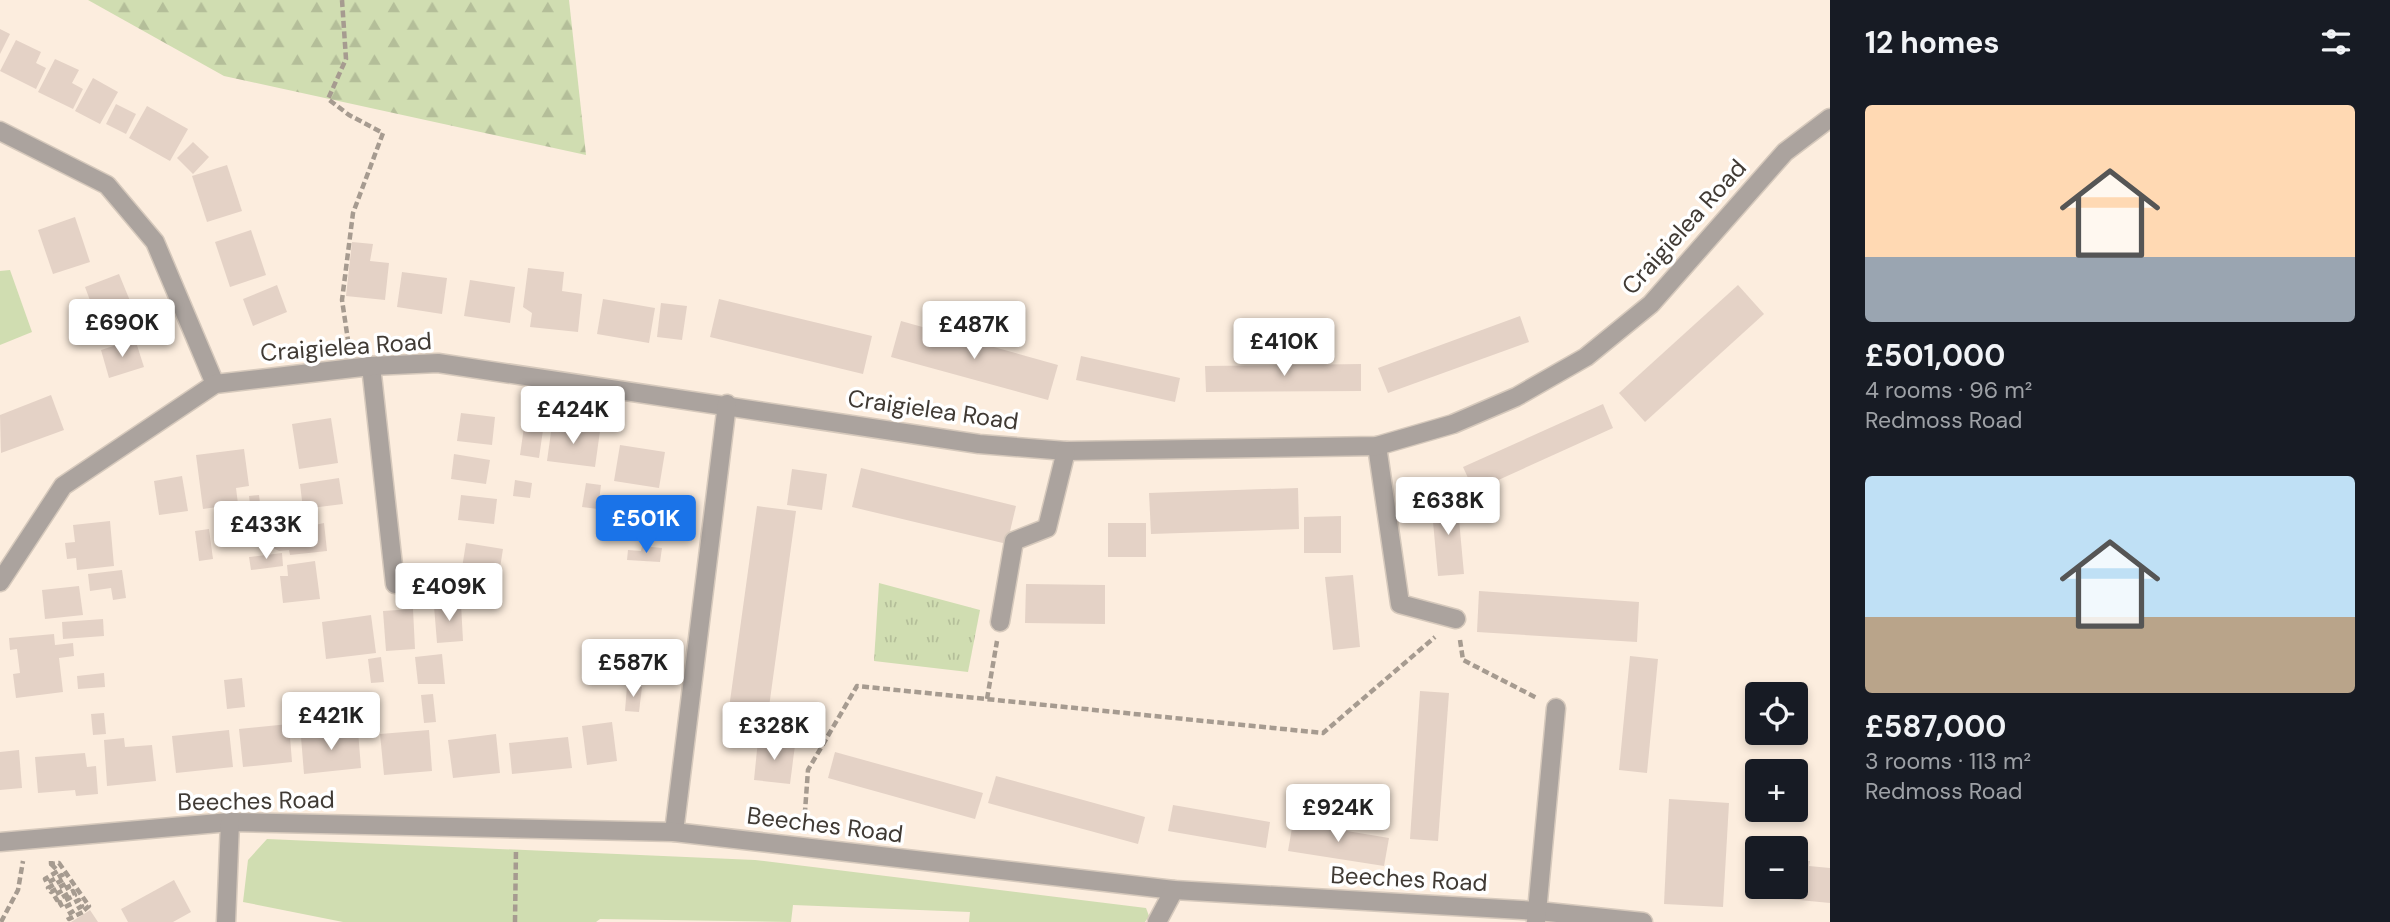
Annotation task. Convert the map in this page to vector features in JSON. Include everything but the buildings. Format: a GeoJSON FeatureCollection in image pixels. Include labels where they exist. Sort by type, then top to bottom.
{"type":"FeatureCollection","features":[{"type":"Feature","properties":{"kind":"street","name":"Craigielea Road"},"geometry":{"type":"LineString","coordinates":[[0,582],[62,486],[215,383],[371,366],[438,363],[727,404],[979,444],[1066,451],[1377,446],[1466,419],[1516,397],[1586,357],[1651,304],[1785,152],[1830,118]]}},
{"type":"Feature","properties":{"kind":"street"},"geometry":{"type":"LineString","coordinates":[[0,131],[107,185],[115,194],[155,242],[215,383]]}},
{"type":"Feature","properties":{"kind":"street"},"geometry":{"type":"LineString","coordinates":[[371,366],[395,584]]}},
{"type":"Feature","properties":{"kind":"street"},"geometry":{"type":"LineString","coordinates":[[674,832],[727,404]]}},
{"type":"Feature","properties":{"kind":"street"},"geometry":{"type":"LineString","coordinates":[[1377,446],[1400,604],[1456,619]]}},
{"type":"Feature","properties":{"kind":"street"},"geometry":{"type":"LineString","coordinates":[[1000,622],[1014,541],[1047,528],[1066,451]]}},
{"type":"Feature","properties":{"kind":"street"},"geometry":{"type":"LineString","coordinates":[[1537,917],[1556,708]]}},
{"type":"Feature","properties":{"kind":"street"},"geometry":{"type":"LineString","coordinates":[[226,922],[230,822]]}},
{"type":"Feature","properties":{"kind":"street","name":"Beeches Road"},"geometry":{"type":"LineString","coordinates":[[0,842],[230,822],[674,832],[1174,890],[1537,917],[1643,922]]}},
{"type":"Feature","properties":{"kind":"street"},"geometry":{"type":"LineString","coordinates":[[1157,922],[1174,890]]}},
{"type":"Feature","properties":{"kind":"path"},"geometry":{"type":"LineString","coordinates":[[342,0],[346,59],[328,99],[349,115],[383,133],[352,213],[342,300],[352,368]]}},
{"type":"Feature","properties":{"kind":"path"},"geometry":{"type":"LineString","coordinates":[[802,847],[808,770],[857,686],[1323,733],[1456,619]]}},
{"type":"Feature","properties":{"kind":"path"},"geometry":{"type":"LineString","coordinates":[[1456,619],[1463,660],[1556,708]]}},
{"type":"Feature","properties":{"kind":"path"},"geometry":{"type":"LineString","coordinates":[[987,699],[1000,622]]}},
{"type":"Feature","properties":{"kind":"path"},"geometry":{"type":"LineString","coordinates":[[515,922],[516,828]]}},
{"type":"Feature","properties":{"kind":"path"},"geometry":{"type":"LineString","coordinates":[[1,922],[18,890],[23,862],[22,838]]}},
{"type":"Feature","properties":{"kind":"path"},"geometry":{"type":"LineString","coordinates":[[51,864],[58,871],[45,879],[47,883],[61,875],[64,879],[48,888],[51,892],[67,883],[69,887],[54,895],[57,900],[73,891],[75,895],[60,903],[63,908],[79,900],[82,906],[66,915],[69,919],[84,913],[89,906],[59,863]]}},
{"type":"Feature","properties":{"kind":"green space"},"geometry":{"type":"Polygon","coordinates":[[[88,0],[569,0],[586,155],[224,76],[88,0]]]}},
{"type":"Feature","properties":{"kind":"green space"},"geometry":{"type":"Polygon","coordinates":[[[10,270],[32,332],[0,345],[0,271],[10,270]]]}},
{"type":"Feature","properties":{"kind":"green space"},"geometry":{"type":"Polygon","coordinates":[[[879,583],[980,610],[968,672],[874,661],[879,583]]]}},
{"type":"Feature","properties":{"kind":"green space"},"geometry":{"type":"Polygon","coordinates":[[[267,839],[755,860],[1146,908],[1149,916],[1145,922],[969,922],[970,912],[793,905],[791,922],[600,919],[596,922],[343,922],[243,902],[248,860],[267,839]]]}}]}
